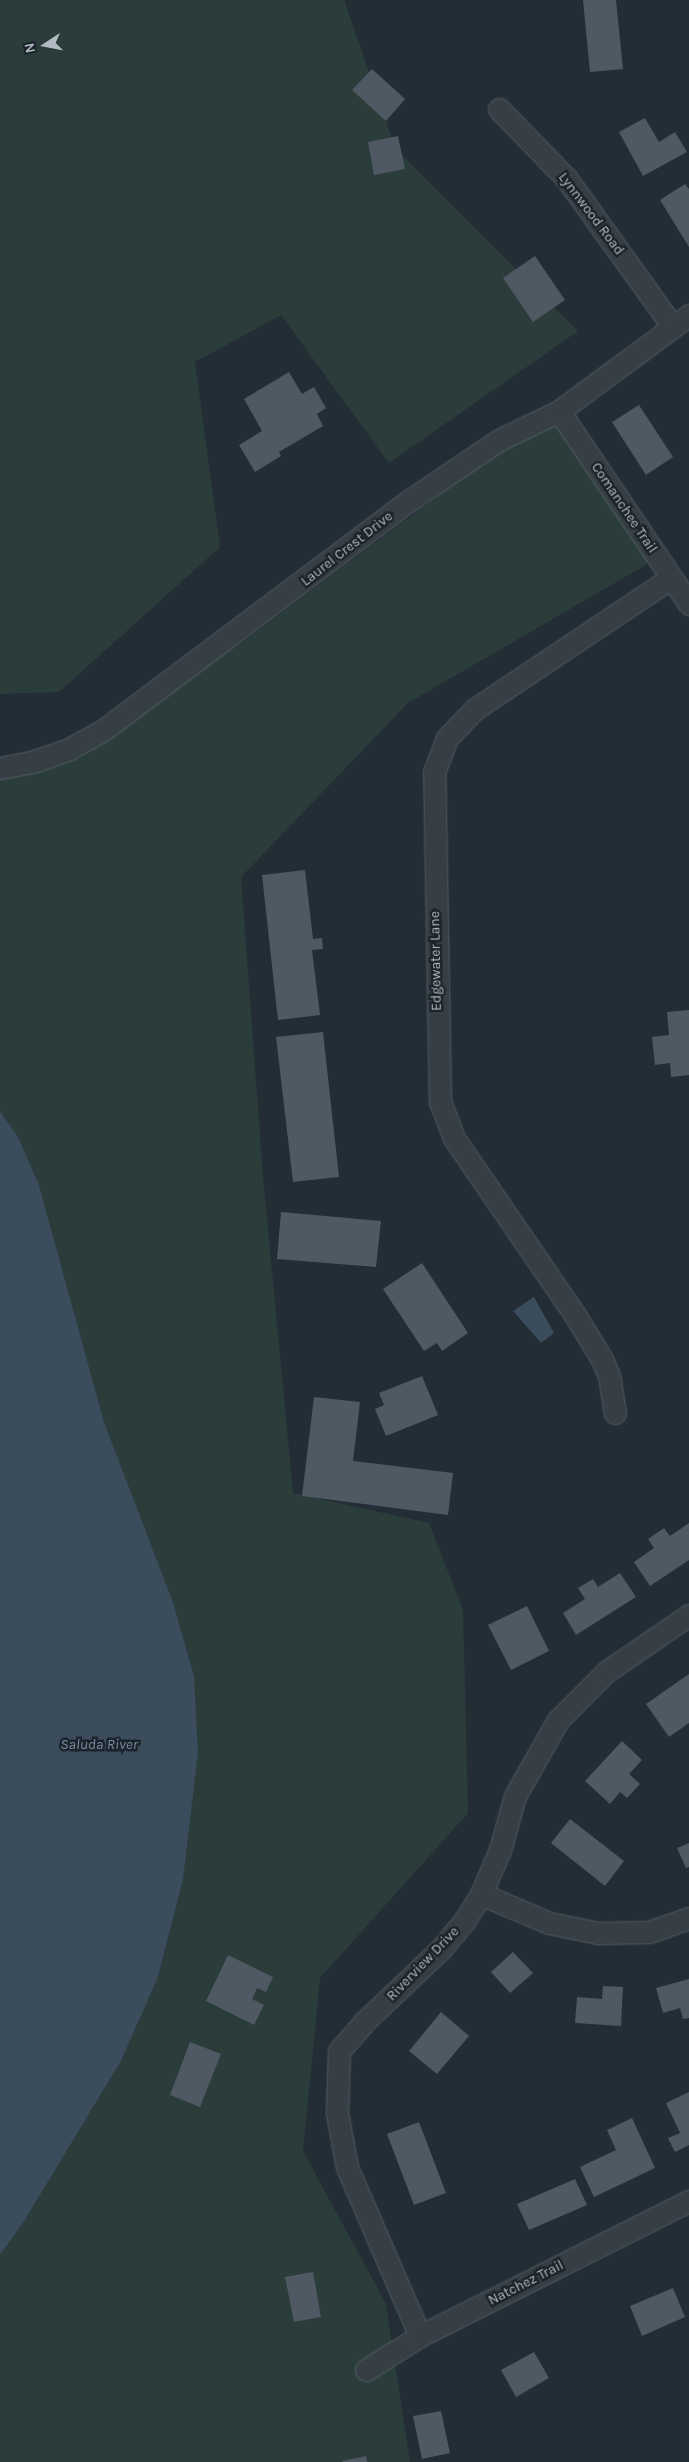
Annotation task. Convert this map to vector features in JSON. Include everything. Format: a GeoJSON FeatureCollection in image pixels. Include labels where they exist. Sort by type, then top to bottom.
{"type":"FeatureCollection","features":[{"type":"Feature","properties":{"kind":"street","name":"Lynnwood Road"},"geometry":{"type":"LineString","coordinates":[[499,109],[566,178],[681,321]]}},
{"type":"Feature","properties":{"kind":"street","name":"Laurel Crest Drive"},"geometry":{"type":"LineString","coordinates":[[0,768],[52,755],[102,732],[410,500],[499,440],[559,411],[681,321]]}},
{"type":"Feature","properties":{"kind":"street","name":"Comanchee Trail"},"geometry":{"type":"LineString","coordinates":[[559,411],[689,604]]}},
{"type":"Feature","properties":{"kind":"street","name":"Edgewater Lane"},"geometry":{"type":"LineString","coordinates":[[615,1413],[609,1376],[603,1361],[575,1314],[445,1120],[438,1084],[434,772],[447,738],[474,710],[671,578]]}},
{"type":"Feature","properties":{"kind":"street","name":"Riverview Drive"},"geometry":{"type":"LineString","coordinates":[[420,2336],[347,2167],[337,2113],[340,2051],[364,2022],[440,1950],[481,1894],[500,1850],[514,1796],[558,1720],[606,1672],[689,1615]]}},
{"type":"Feature","properties":{"kind":"street"},"geometry":{"type":"LineString","coordinates":[[481,1894],[549,1923],[598,1933],[649,1932],[689,1918]]}},
{"type":"Feature","properties":{"kind":"street","name":"Natchez Trail"},"geometry":{"type":"LineString","coordinates":[[366,2370],[420,2336],[689,2201]]}},
{"type":"Feature","properties":{"kind":"shaded area"},"geometry":{"type":"Polygon","coordinates":[[[0,0],[344,0],[395,148],[578,331],[389,463],[281,315],[195,362],[220,547],[59,692],[0,694],[0,0]]]}},
{"type":"Feature","properties":{"kind":"shaded area"},"geometry":{"type":"Polygon","coordinates":[[[561,404],[656,559],[408,703],[241,877],[263,1176],[293,1493],[429,1523],[463,1610],[468,1813],[320,1978],[303,2151],[386,2304],[410,2462],[0,2462],[0,2255],[23,2223],[121,2061],[158,1977],[169,1935],[194,1676],[173,1602],[104,1422],[39,1185],[18,1137],[0,1111],[0,762],[38,761],[243,642],[561,404]]]}},
{"type":"Feature","properties":{"kind":"water","name":"Saluda River"},"geometry":{"type":"Polygon","coordinates":[[[0,1111],[18,1137],[39,1185],[104,1422],[173,1602],[194,1676],[198,1752],[183,1879],[158,1977],[121,2061],[23,2223],[0,2255],[0,1111]]]}},
{"type":"Feature","properties":{"kind":"water"},"geometry":{"type":"Polygon","coordinates":[[[534,1297],[554,1333],[541,1343],[513,1311],[534,1297]]]}},
{"type":"Feature","properties":{"kind":"building"},"geometry":{"type":"Polygon","coordinates":[[[583,0],[616,0],[623,69],[590,72],[583,0]]]}},
{"type":"Feature","properties":{"kind":"building"},"geometry":{"type":"Polygon","coordinates":[[[372,69],[405,99],[386,121],[352,90],[372,69]]]}},
{"type":"Feature","properties":{"kind":"building"},"geometry":{"type":"Polygon","coordinates":[[[645,118],[659,142],[675,132],[687,152],[643,176],[619,132],[645,118]]]}},
{"type":"Feature","properties":{"kind":"building"},"geometry":{"type":"Polygon","coordinates":[[[398,136],[405,169],[374,175],[368,142],[398,136]]]}},
{"type":"Feature","properties":{"kind":"building"},"geometry":{"type":"Polygon","coordinates":[[[685,184],[689,189],[689,247],[660,200],[685,184]]]}},
{"type":"Feature","properties":{"kind":"building"},"geometry":{"type":"Polygon","coordinates":[[[535,256],[565,300],[533,322],[503,278],[535,256]]]}},
{"type":"Feature","properties":{"kind":"building"},"geometry":{"type":"Polygon","coordinates":[[[289,372],[302,394],[314,387],[326,408],[317,414],[323,426],[279,452],[281,456],[255,472],[239,445],[262,431],[244,399],[289,372]]]}},
{"type":"Feature","properties":{"kind":"building"},"geometry":{"type":"Polygon","coordinates":[[[639,405],[673,457],[646,475],[612,422],[639,405]]]}},
{"type":"Feature","properties":{"kind":"building"},"geometry":{"type":"Polygon","coordinates":[[[305,870],[313,939],[322,938],[323,949],[312,950],[320,1015],[278,1020],[262,875],[305,870]]]}},
{"type":"Feature","properties":{"kind":"building"},"geometry":{"type":"Polygon","coordinates":[[[689,1010],[689,1075],[671,1077],[670,1063],[655,1065],[652,1037],[669,1035],[667,1012],[689,1010]]]}},
{"type":"Feature","properties":{"kind":"building"},"geometry":{"type":"Polygon","coordinates":[[[323,1032],[339,1177],[293,1182],[276,1037],[323,1032]]]}},
{"type":"Feature","properties":{"kind":"building"},"geometry":{"type":"Polygon","coordinates":[[[281,1212],[381,1221],[376,1267],[277,1259],[281,1212]]]}},
{"type":"Feature","properties":{"kind":"building"},"geometry":{"type":"Polygon","coordinates":[[[422,1263],[468,1333],[442,1351],[437,1343],[424,1351],[383,1289],[422,1263]]]}},
{"type":"Feature","properties":{"kind":"building"},"geometry":{"type":"Polygon","coordinates":[[[422,1376],[438,1415],[386,1436],[375,1409],[384,1405],[379,1393],[422,1376]]]}},
{"type":"Feature","properties":{"kind":"building"},"geometry":{"type":"Polygon","coordinates":[[[314,1397],[360,1402],[353,1461],[453,1473],[448,1515],[302,1496],[314,1397]]]}},
{"type":"Feature","properties":{"kind":"building"},"geometry":{"type":"Polygon","coordinates":[[[689,1523],[689,1560],[650,1586],[634,1562],[654,1548],[648,1539],[664,1528],[670,1536],[689,1523]]]}},
{"type":"Feature","properties":{"kind":"building"},"geometry":{"type":"Polygon","coordinates":[[[620,1573],[636,1597],[576,1635],[563,1613],[585,1599],[578,1588],[593,1579],[598,1587],[620,1573]]]}},
{"type":"Feature","properties":{"kind":"building"},"geometry":{"type":"Polygon","coordinates":[[[527,1606],[549,1651],[511,1670],[488,1625],[527,1606]]]}},
{"type":"Feature","properties":{"kind":"building"},"geometry":{"type":"Polygon","coordinates":[[[689,1674],[689,1723],[669,1737],[646,1704],[689,1674]]]}},
{"type":"Feature","properties":{"kind":"building"},"geometry":{"type":"Polygon","coordinates":[[[622,1741],[642,1760],[629,1774],[640,1784],[627,1798],[620,1792],[610,1804],[585,1781],[622,1741]]]}},
{"type":"Feature","properties":{"kind":"building"},"geometry":{"type":"Polygon","coordinates":[[[570,1819],[624,1861],[605,1886],[551,1843],[570,1819]]]}},
{"type":"Feature","properties":{"kind":"building"},"geometry":{"type":"Polygon","coordinates":[[[689,1843],[689,1867],[686,1868],[677,1848],[689,1843]]]}},
{"type":"Feature","properties":{"kind":"building"},"geometry":{"type":"Polygon","coordinates":[[[513,1952],[533,1973],[510,1993],[491,1972],[513,1952]]]}},
{"type":"Feature","properties":{"kind":"building"},"geometry":{"type":"Polygon","coordinates":[[[228,1955],[273,1977],[266,1992],[257,1988],[252,1999],[264,2005],[254,2025],[206,2001],[228,1955]]]}},
{"type":"Feature","properties":{"kind":"building"},"geometry":{"type":"Polygon","coordinates":[[[689,1979],[689,2018],[683,2019],[680,2008],[663,2013],[656,1988],[689,1979]]]}},
{"type":"Feature","properties":{"kind":"building"},"geometry":{"type":"Polygon","coordinates":[[[603,1986],[623,1987],[621,2026],[575,2023],[577,1997],[602,1999],[603,1986]]]}},
{"type":"Feature","properties":{"kind":"building"},"geometry":{"type":"Polygon","coordinates":[[[441,2012],[469,2036],[437,2074],[409,2051],[441,2012]]]}},
{"type":"Feature","properties":{"kind":"building"},"geometry":{"type":"Polygon","coordinates":[[[190,2042],[221,2054],[200,2107],[170,2095],[190,2042]]]}},
{"type":"Feature","properties":{"kind":"building"},"geometry":{"type":"Polygon","coordinates":[[[689,2092],[689,2145],[675,2152],[668,2138],[680,2133],[666,2103],[689,2092]]]}},
{"type":"Feature","properties":{"kind":"building"},"geometry":{"type":"Polygon","coordinates":[[[632,2118],[655,2168],[594,2197],[580,2167],[616,2150],[607,2130],[632,2118]]]}},
{"type":"Feature","properties":{"kind":"building"},"geometry":{"type":"Polygon","coordinates":[[[419,2122],[446,2193],[414,2205],[387,2134],[419,2122]]]}},
{"type":"Feature","properties":{"kind":"building"},"geometry":{"type":"Polygon","coordinates":[[[575,2179],[587,2205],[529,2230],[517,2204],[575,2179]]]}},
{"type":"Feature","properties":{"kind":"building"},"geometry":{"type":"Polygon","coordinates":[[[313,2272],[321,2317],[294,2322],[285,2277],[313,2272]]]}},
{"type":"Feature","properties":{"kind":"building"},"geometry":{"type":"Polygon","coordinates":[[[673,2288],[685,2317],[642,2336],[630,2306],[673,2288]]]}},
{"type":"Feature","properties":{"kind":"building"},"geometry":{"type":"Polygon","coordinates":[[[534,2352],[549,2378],[516,2397],[501,2370],[534,2352]]]}},
{"type":"Feature","properties":{"kind":"building"},"geometry":{"type":"Polygon","coordinates":[[[441,2411],[450,2453],[422,2459],[413,2416],[441,2411]]]}},
{"type":"Feature","properties":{"kind":"building"},"geometry":{"type":"Polygon","coordinates":[[[366,2456],[367,2462],[342,2462],[342,2461],[366,2456]]]}}]}
